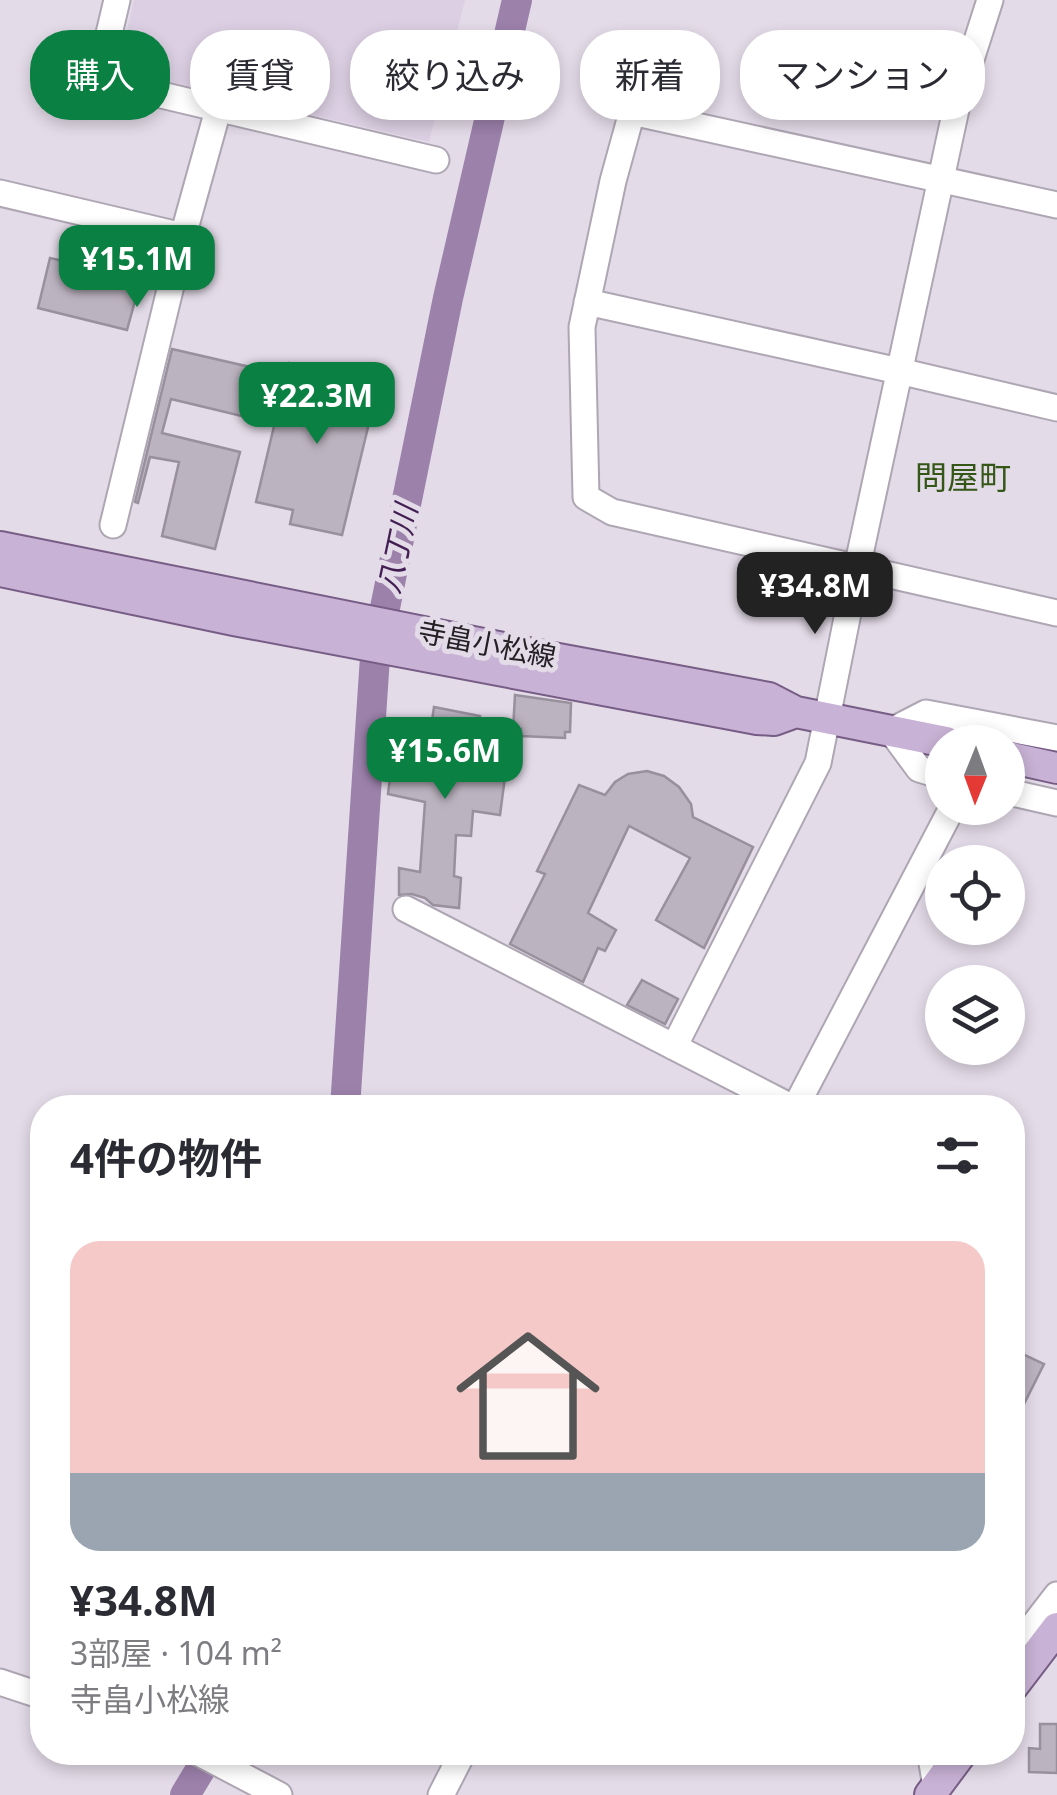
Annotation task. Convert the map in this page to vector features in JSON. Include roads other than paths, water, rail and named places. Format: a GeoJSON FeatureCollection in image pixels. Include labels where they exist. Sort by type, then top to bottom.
{"type":"FeatureCollection","features":[{"type":"Feature","properties":{"kind":"main road","name":"寺畠小松線"},"geometry":{"type":"LineString","coordinates":[[0,547],[237,606],[556,670],[757,719],[774,720],[796,712],[925,738]]}},
{"type":"Feature","properties":{"kind":"main road","name":"寺畠小松線"},"geometry":{"type":"LineString","coordinates":[[0,571],[237,606]]}},
{"type":"Feature","properties":{"kind":"main road"},"geometry":{"type":"LineString","coordinates":[[1025,760],[1057,768]]}},
{"type":"Feature","properties":{"kind":"main road"},"geometry":{"type":"LineString","coordinates":[[1025,1670],[1057,1628]]}},
{"type":"Feature","properties":{"kind":"main road"},"geometry":{"type":"LineString","coordinates":[[933,1791],[952,1765]]}},
{"type":"Feature","properties":{"kind":"street"},"geometry":{"type":"LineString","coordinates":[[117,0],[98,80],[190,103]]}},
{"type":"Feature","properties":{"kind":"street"},"geometry":{"type":"LineString","coordinates":[[674,1047],[818,763],[958,100],[990,0]]}},
{"type":"Feature","properties":{"kind":"street"},"geometry":{"type":"LineString","coordinates":[[1057,205],[632,112],[582,327],[586,498],[612,512],[1057,613]]}},
{"type":"Feature","properties":{"kind":"street"},"geometry":{"type":"LineString","coordinates":[[113,525],[215,120]]}},
{"type":"Feature","properties":{"kind":"street"},"geometry":{"type":"LineString","coordinates":[[262,120],[436,160]]}},
{"type":"Feature","properties":{"kind":"street"},"geometry":{"type":"LineString","coordinates":[[0,193],[183,236]]}},
{"type":"Feature","properties":{"kind":"street"},"geometry":{"type":"LineString","coordinates":[[588,302],[1057,408]]}},
{"type":"Feature","properties":{"kind":"street"},"geometry":{"type":"LineString","coordinates":[[925,771],[919,769],[891,731],[926,713],[1057,738]]}},
{"type":"Feature","properties":{"kind":"street"},"geometry":{"type":"LineString","coordinates":[[1025,796],[1057,803]]}},
{"type":"Feature","properties":{"kind":"street"},"geometry":{"type":"LineString","coordinates":[[801,1095],[943,825]]}},
{"type":"Feature","properties":{"kind":"street"},"geometry":{"type":"LineString","coordinates":[[406,909],[768,1095]]}},
{"type":"Feature","properties":{"kind":"street"},"geometry":{"type":"LineString","coordinates":[[1025,1636],[1057,1595]]}},
{"type":"Feature","properties":{"kind":"street"},"geometry":{"type":"LineString","coordinates":[[0,1682],[30,1692]]}},
{"type":"Feature","properties":{"kind":"street"},"geometry":{"type":"LineString","coordinates":[[221,1765],[280,1795]]}},
{"type":"Feature","properties":{"kind":"street"},"geometry":{"type":"LineString","coordinates":[[441,1795],[456,1765]]}},
{"type":"Feature","properties":{"kind":"street"},"geometry":{"type":"LineString","coordinates":[[932,1765],[933,1791]]}},
{"type":"Feature","properties":{"kind":"waterway","name":"八丁川"},"geometry":{"type":"LineString","coordinates":[[346,1095],[375,657],[448,298],[517,0]]}},
{"type":"Feature","properties":{"kind":"waterway","name":"八丁川"},"geometry":{"type":"LineString","coordinates":[[185,1795],[203,1765]]}},
{"type":"Feature","properties":{"kind":"district","name":"問屋町"},"geometry":{"type":"Point","coordinates":[963,478]}}]}
